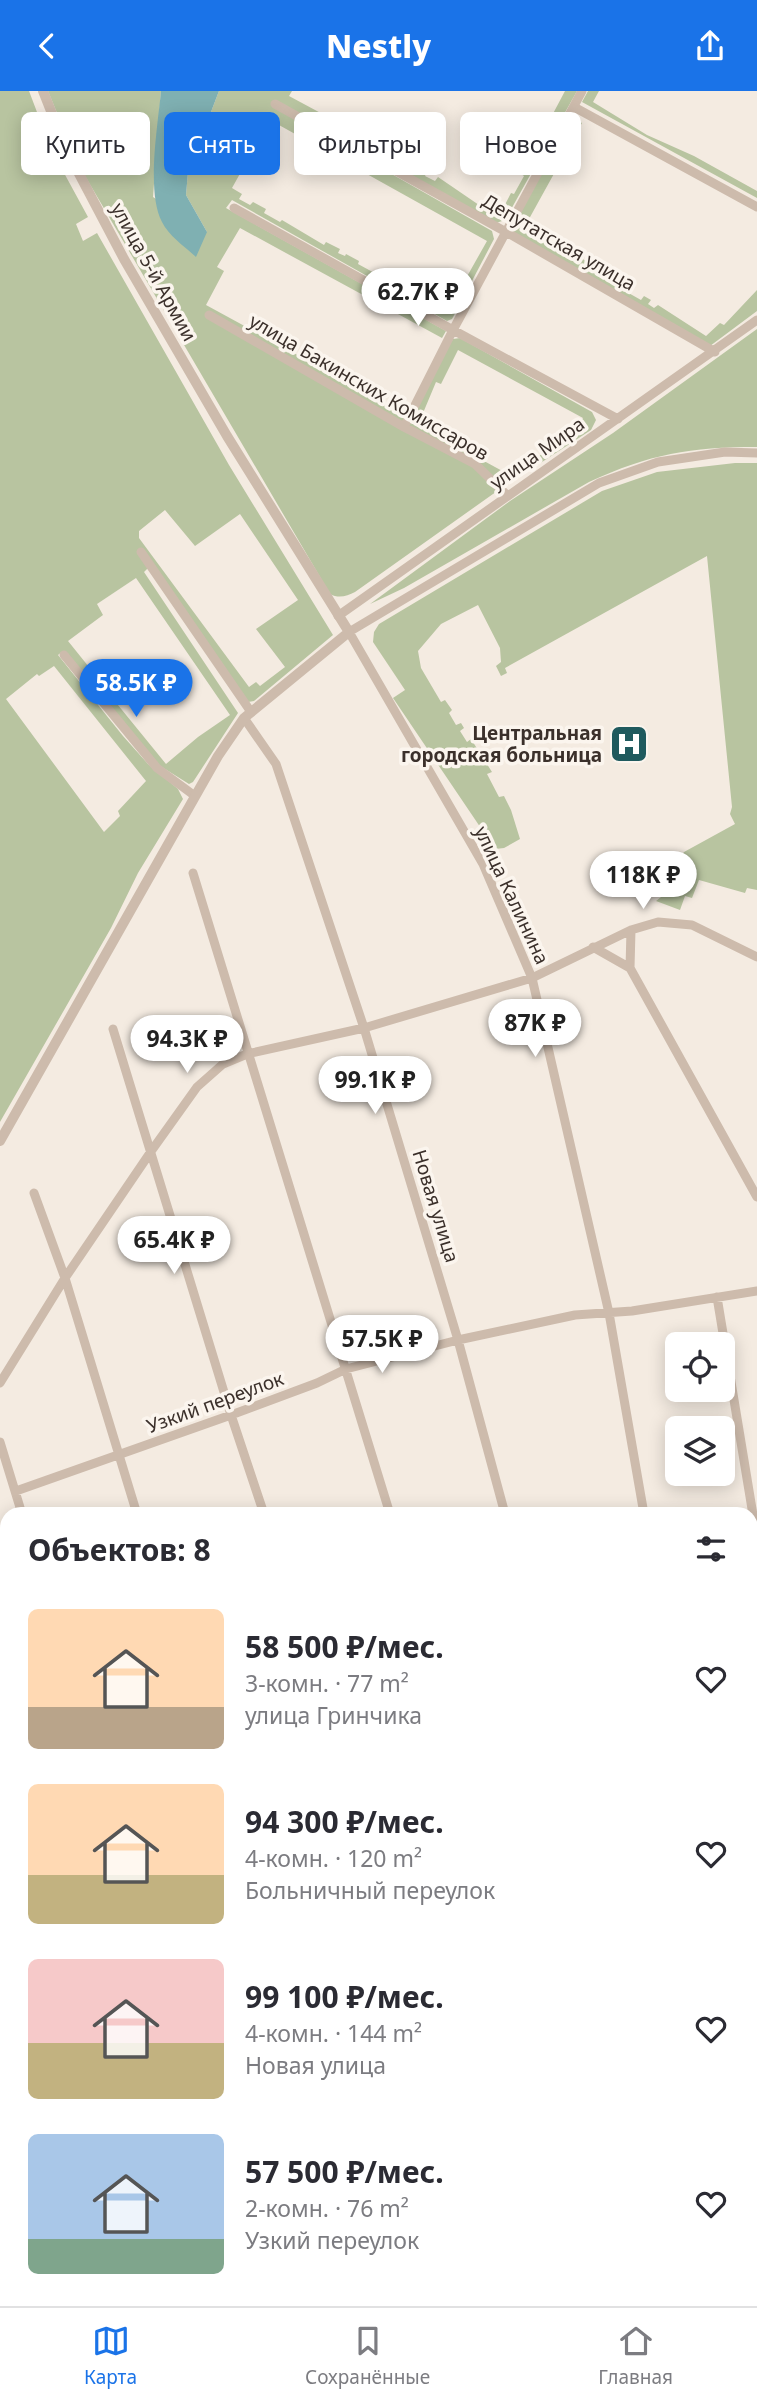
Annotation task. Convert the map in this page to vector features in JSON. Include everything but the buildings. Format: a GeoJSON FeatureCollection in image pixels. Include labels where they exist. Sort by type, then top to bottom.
{"type":"FeatureCollection","features":[{"type":"Feature","properties":{"kind":"street","name":"улица 5-й Армии"},"geometry":{"type":"LineString","coordinates":[[43,91],[66,149],[124,259],[223,429]]}},
{"type":"Feature","properties":{"kind":"street"},"geometry":{"type":"LineString","coordinates":[[404,427],[453,330],[582,91]]}},
{"type":"Feature","properties":{"kind":"street","name":"Депутатская улица"},"geometry":{"type":"LineString","coordinates":[[275,104],[715,352]]}},
{"type":"Feature","properties":{"kind":"street"},"geometry":{"type":"LineString","coordinates":[[574,107],[757,207]]}},
{"type":"Feature","properties":{"kind":"street"},"geometry":{"type":"LineString","coordinates":[[234,208],[618,419]]}},
{"type":"Feature","properties":{"kind":"street","name":"улица Бакинских Комиссаров"},"geometry":{"type":"LineString","coordinates":[[209,316],[404,427],[475,464],[507,495]]}},
{"type":"Feature","properties":{"kind":"street","name":"улица Мира"},"geometry":{"type":"LineString","coordinates":[[338,616],[757,320]]}},
{"type":"Feature","properties":{"kind":"street","name":"улица Калинина"},"geometry":{"type":"LineString","coordinates":[[223,429],[349,632],[483,864],[532,978],[609,1313],[643,1507]]}},
{"type":"Feature","properties":{"kind":"street"},"geometry":{"type":"LineString","coordinates":[[0,1141],[218,756],[248,715],[349,632],[599,483],[658,461],[726,452],[757,453]]}},
{"type":"Feature","properties":{"kind":"street","name":"Новая улица"},"geometry":{"type":"LineString","coordinates":[[141,552],[248,715],[276,764],[364,1028],[458,1340],[503,1507]]}},
{"type":"Feature","properties":{"kind":"street"},"geometry":{"type":"LineString","coordinates":[[64,655],[157,768],[195,796]]}},
{"type":"Feature","properties":{"kind":"street"},"geometry":{"type":"LineString","coordinates":[[193,873],[388,1507]]}},
{"type":"Feature","properties":{"kind":"street"},"geometry":{"type":"LineString","coordinates":[[0,1383],[65,1278],[152,1150],[197,1087],[223,1064],[247,1054],[364,1028],[532,978],[631,930],[658,922],[692,925],[757,957]]}},
{"type":"Feature","properties":{"kind":"street"},"geometry":{"type":"LineString","coordinates":[[631,930],[630,968],[757,1197]]}},
{"type":"Feature","properties":{"kind":"street"},"geometry":{"type":"LineString","coordinates":[[593,947],[630,968]]}},
{"type":"Feature","properties":{"kind":"street"},"geometry":{"type":"LineString","coordinates":[[113,1029],[262,1507]]}},
{"type":"Feature","properties":{"kind":"street"},"geometry":{"type":"LineString","coordinates":[[34,1193],[65,1278],[135,1507]]}},
{"type":"Feature","properties":{"kind":"street","name":"Узкий переулок"},"geometry":{"type":"LineString","coordinates":[[16,1491],[231,1415],[317,1383],[346,1369],[458,1340],[575,1315],[609,1313],[757,1291]]}},
{"type":"Feature","properties":{"kind":"street"},"geometry":{"type":"LineString","coordinates":[[717,1297],[752,1507]]}},
{"type":"Feature","properties":{"kind":"street"},"geometry":{"type":"LineString","coordinates":[[0,1442],[20,1507]]}},
{"type":"Feature","properties":{"kind":"green space"},"geometry":{"type":"Polygon","coordinates":[[[0,91],[29,91],[37,112],[21,112],[21,175],[65,175],[88,217],[76,224],[83,241],[97,233],[229,465],[333,635],[254,701],[248,702],[150,566],[144,572],[238,713],[193,782],[189,784],[157,764],[63,651],[58,655],[123,736],[148,764],[178,789],[183,799],[138,873],[111,928],[0,1122],[0,91]],[[165,510],[139,531],[139,538],[249,687],[256,682],[260,686],[285,667],[256,629],[298,600],[240,514],[195,546],[165,510]],[[136,578],[97,604],[103,615],[68,641],[97,677],[100,675],[112,691],[109,694],[166,764],[230,715],[136,578]],[[54,666],[39,676],[37,674],[6,699],[104,832],[120,816],[118,811],[146,781],[54,666]]]}},
{"type":"Feature","properties":{"kind":"green space"},"geometry":{"type":"Polygon","coordinates":[[[48,91],[161,91],[153,197],[207,232],[186,195],[188,175],[239,175],[232,188],[242,194],[239,199],[250,205],[253,202],[266,209],[264,213],[280,222],[282,220],[324,245],[326,242],[340,249],[338,253],[359,261],[358,264],[380,276],[382,272],[452,311],[465,280],[487,241],[369,175],[393,175],[492,231],[494,239],[452,319],[447,321],[232,200],[226,208],[446,331],[442,338],[240,228],[217,267],[224,271],[206,305],[354,386],[353,389],[406,416],[453,339],[460,338],[592,412],[596,420],[591,430],[493,494],[355,592],[343,596],[330,594],[84,175],[150,175],[150,112],[57,112],[48,91]],[[458,350],[441,384],[436,382],[418,425],[506,473],[510,470],[514,473],[576,431],[583,418],[458,350]]]}},
{"type":"Feature","properties":{"kind":"green space"},"geometry":{"type":"Polygon","coordinates":[[[219,91],[292,91],[289,96],[319,112],[297,112],[275,100],[272,106],[294,118],[294,133],[280,126],[280,112],[211,112],[219,91]]]}},
{"type":"Feature","properties":{"kind":"green space"},"geometry":{"type":"Polygon","coordinates":[[[565,91],[577,91],[565,112],[554,112],[565,91]]]}},
{"type":"Feature","properties":{"kind":"green space"},"geometry":{"type":"Polygon","coordinates":[[[588,91],[599,91],[593,102],[647,135],[694,156],[757,191],[757,198],[582,102],[588,91]]]}},
{"type":"Feature","properties":{"kind":"green space"},"geometry":{"type":"Polygon","coordinates":[[[410,175],[426,175],[435,181],[438,177],[498,218],[522,175],[530,175],[505,220],[496,223],[410,175]]]}},
{"type":"Feature","properties":{"kind":"green space"},"geometry":{"type":"Polygon","coordinates":[[[540,175],[553,175],[524,228],[539,236],[538,239],[554,249],[557,245],[570,253],[568,257],[578,263],[581,258],[611,276],[609,281],[618,287],[621,283],[627,287],[625,291],[641,300],[644,296],[651,300],[648,304],[654,308],[658,305],[706,336],[720,323],[724,325],[757,290],[757,311],[710,346],[510,231],[540,175]]]}},
{"type":"Feature","properties":{"kind":"green space"},"geometry":{"type":"Polygon","coordinates":[[[757,329],[757,447],[671,454],[611,472],[404,588],[370,604],[510,501],[613,433],[757,329]]]}},
{"type":"Feature","properties":{"kind":"green space"},"geometry":{"type":"Polygon","coordinates":[[[757,463],[757,890],[747,888],[745,893],[699,880],[692,898],[685,896],[680,910],[656,901],[670,890],[676,865],[684,852],[735,824],[730,814],[732,807],[707,556],[505,668],[507,673],[501,676],[496,666],[501,662],[500,648],[478,605],[441,624],[418,651],[421,668],[441,702],[445,700],[452,710],[449,713],[456,725],[461,723],[464,728],[460,731],[467,742],[471,739],[492,772],[487,774],[499,797],[504,796],[511,810],[520,839],[504,848],[495,849],[393,698],[405,690],[373,642],[374,632],[379,624],[602,491],[657,472],[757,463]]]}},
{"type":"Feature","properties":{"kind":"water"},"geometry":{"type":"Polygon","coordinates":[[[161,91],[219,91],[211,112],[164,112],[164,175],[188,175],[186,195],[207,232],[196,257],[177,241],[162,222],[155,194],[154,158],[161,91]]]}},
{"type":"Feature","properties":{"kind":"place","name":"Центральная городская больница"},"geometry":{"type":"Point","coordinates":[629,744]}}]}
